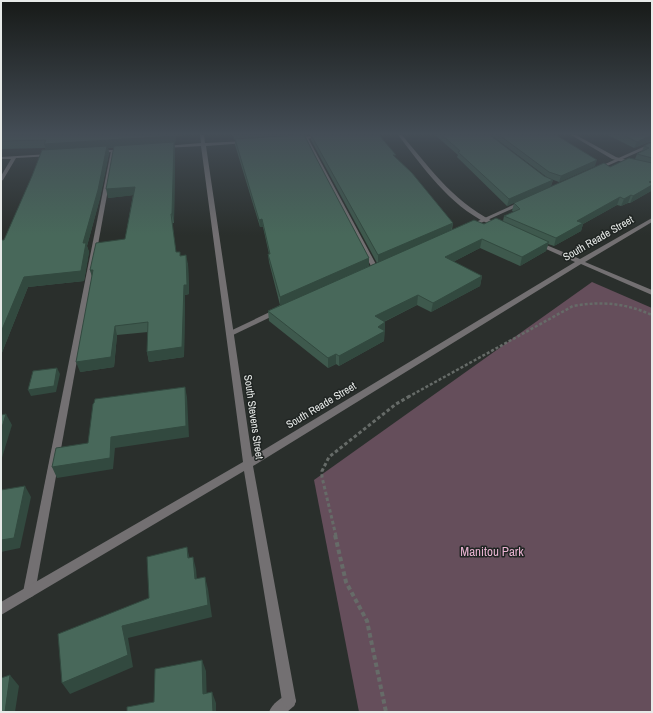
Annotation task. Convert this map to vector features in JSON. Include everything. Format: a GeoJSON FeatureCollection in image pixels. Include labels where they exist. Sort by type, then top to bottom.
{"type":"FeatureCollection","features":[{"type":"Feature","properties":{"kind":"street"},"geometry":{"type":"LineString","coordinates":[[1,180],[8,168]]}},
{"type":"Feature","properties":{"kind":"street"},"geometry":{"type":"LineString","coordinates":[[29,592],[110,168]]}},
{"type":"Feature","properties":{"kind":"street","name":"South Stevens Street"},"geometry":{"type":"LineString","coordinates":[[207,168],[248,464],[289,701],[276,712]]}},
{"type":"Feature","properties":{"kind":"street"},"geometry":{"type":"LineString","coordinates":[[322,168],[375,268]]}},
{"type":"Feature","properties":{"kind":"street"},"geometry":{"type":"LineString","coordinates":[[429,168],[452,194],[472,212],[507,230]]}},
{"type":"Feature","properties":{"kind":"street"},"geometry":{"type":"LineString","coordinates":[[592,171],[598,168]]}},
{"type":"Feature","properties":{"kind":"street"},"geometry":{"type":"LineString","coordinates":[[462,229],[532,198]]}},
{"type":"Feature","properties":{"kind":"street","name":"South Reade Street"},"geometry":{"type":"LineString","coordinates":[[1,608],[248,464],[580,262],[652,220]]}},
{"type":"Feature","properties":{"kind":"street"},"geometry":{"type":"LineString","coordinates":[[529,239],[652,293]]}},
{"type":"Feature","properties":{"kind":"street"},"geometry":{"type":"LineString","coordinates":[[368,271],[383,265]]}},
{"type":"Feature","properties":{"kind":"street"},"geometry":{"type":"LineString","coordinates":[[230,333],[281,311]]}},
{"type":"Feature","properties":{"kind":"path"},"geometry":{"type":"LineString","coordinates":[[386,712],[367,621],[346,582],[322,478],[322,472],[329,458],[396,404],[573,306],[592,302],[610,302],[626,304],[652,315]]}},
{"type":"Feature","properties":{"kind":"green space","name":"Manitou Park"},"geometry":{"type":"Polygon","coordinates":[[[592,282],[652,308],[652,712],[359,712],[314,480],[592,282]]]}},
{"type":"Feature","properties":{"kind":"building"},"geometry":{"type":"Polygon","coordinates":[[[35,168],[102,168],[83,243],[86,243],[81,271],[24,277],[1,332],[1,240],[4,240],[35,168]]]}},
{"type":"Feature","properties":{"kind":"building"},"geometry":{"type":"Polygon","coordinates":[[[110,168],[173,168],[171,214],[176,252],[180,252],[180,256],[186,255],[187,285],[184,285],[182,347],[147,352],[148,322],[115,326],[111,357],[76,362],[93,270],[90,270],[96,243],[125,239],[135,187],[106,189],[110,168]]]}},
{"type":"Feature","properties":{"kind":"building"},"geometry":{"type":"Polygon","coordinates":[[[244,168],[322,168],[369,258],[280,297],[268,254],[270,254],[262,219],[259,220],[244,168]]]}},
{"type":"Feature","properties":{"kind":"building"},"geometry":{"type":"Polygon","coordinates":[[[330,168],[407,168],[453,223],[378,255],[330,168]]]}},
{"type":"Feature","properties":{"kind":"building"},"geometry":{"type":"Polygon","coordinates":[[[476,168],[534,168],[544,176],[553,180],[509,199],[476,168]]]}},
{"type":"Feature","properties":{"kind":"building"},"geometry":{"type":"Polygon","coordinates":[[[544,168],[578,168],[561,176],[549,172],[544,168]]]}},
{"type":"Feature","properties":{"kind":"building"},"geometry":{"type":"Polygon","coordinates":[[[592,168],[652,168],[652,181],[649,182],[652,183],[652,185],[633,196],[631,195],[624,199],[620,197],[577,221],[583,223],[556,238],[504,216],[520,209],[514,203],[592,168]]]}},
{"type":"Feature","properties":{"kind":"building"},"geometry":{"type":"Polygon","coordinates":[[[496,218],[549,242],[522,257],[482,239],[445,257],[482,276],[433,303],[418,295],[375,316],[385,322],[378,327],[385,331],[339,356],[336,354],[328,358],[268,311],[474,220],[484,224],[496,218]]]}},
{"type":"Feature","properties":{"kind":"building"},"geometry":{"type":"Polygon","coordinates":[[[57,368],[54,386],[28,390],[33,371],[57,368]]]}},
{"type":"Feature","properties":{"kind":"building"},"geometry":{"type":"Polygon","coordinates":[[[185,387],[186,426],[111,437],[110,458],[52,467],[56,448],[88,443],[95,399],[185,387]]]}},
{"type":"Feature","properties":{"kind":"building"},"geometry":{"type":"Polygon","coordinates":[[[6,414],[1,431],[1,415],[6,414]]]}},
{"type":"Feature","properties":{"kind":"building"},"geometry":{"type":"Polygon","coordinates":[[[25,486],[14,538],[1,540],[1,490],[25,486]]]}},
{"type":"Feature","properties":{"kind":"building"},"geometry":{"type":"Polygon","coordinates":[[[187,547],[188,558],[193,557],[195,579],[205,577],[208,605],[122,626],[128,655],[62,683],[58,634],[149,598],[147,557],[187,547]]]}},
{"type":"Feature","properties":{"kind":"building"},"geometry":{"type":"Polygon","coordinates":[[[202,660],[203,694],[212,692],[213,712],[127,712],[127,707],[154,702],[155,669],[202,660]]]}},
{"type":"Feature","properties":{"kind":"building"},"geometry":{"type":"Polygon","coordinates":[[[10,675],[5,712],[1,712],[1,678],[10,675]]]}}]}
